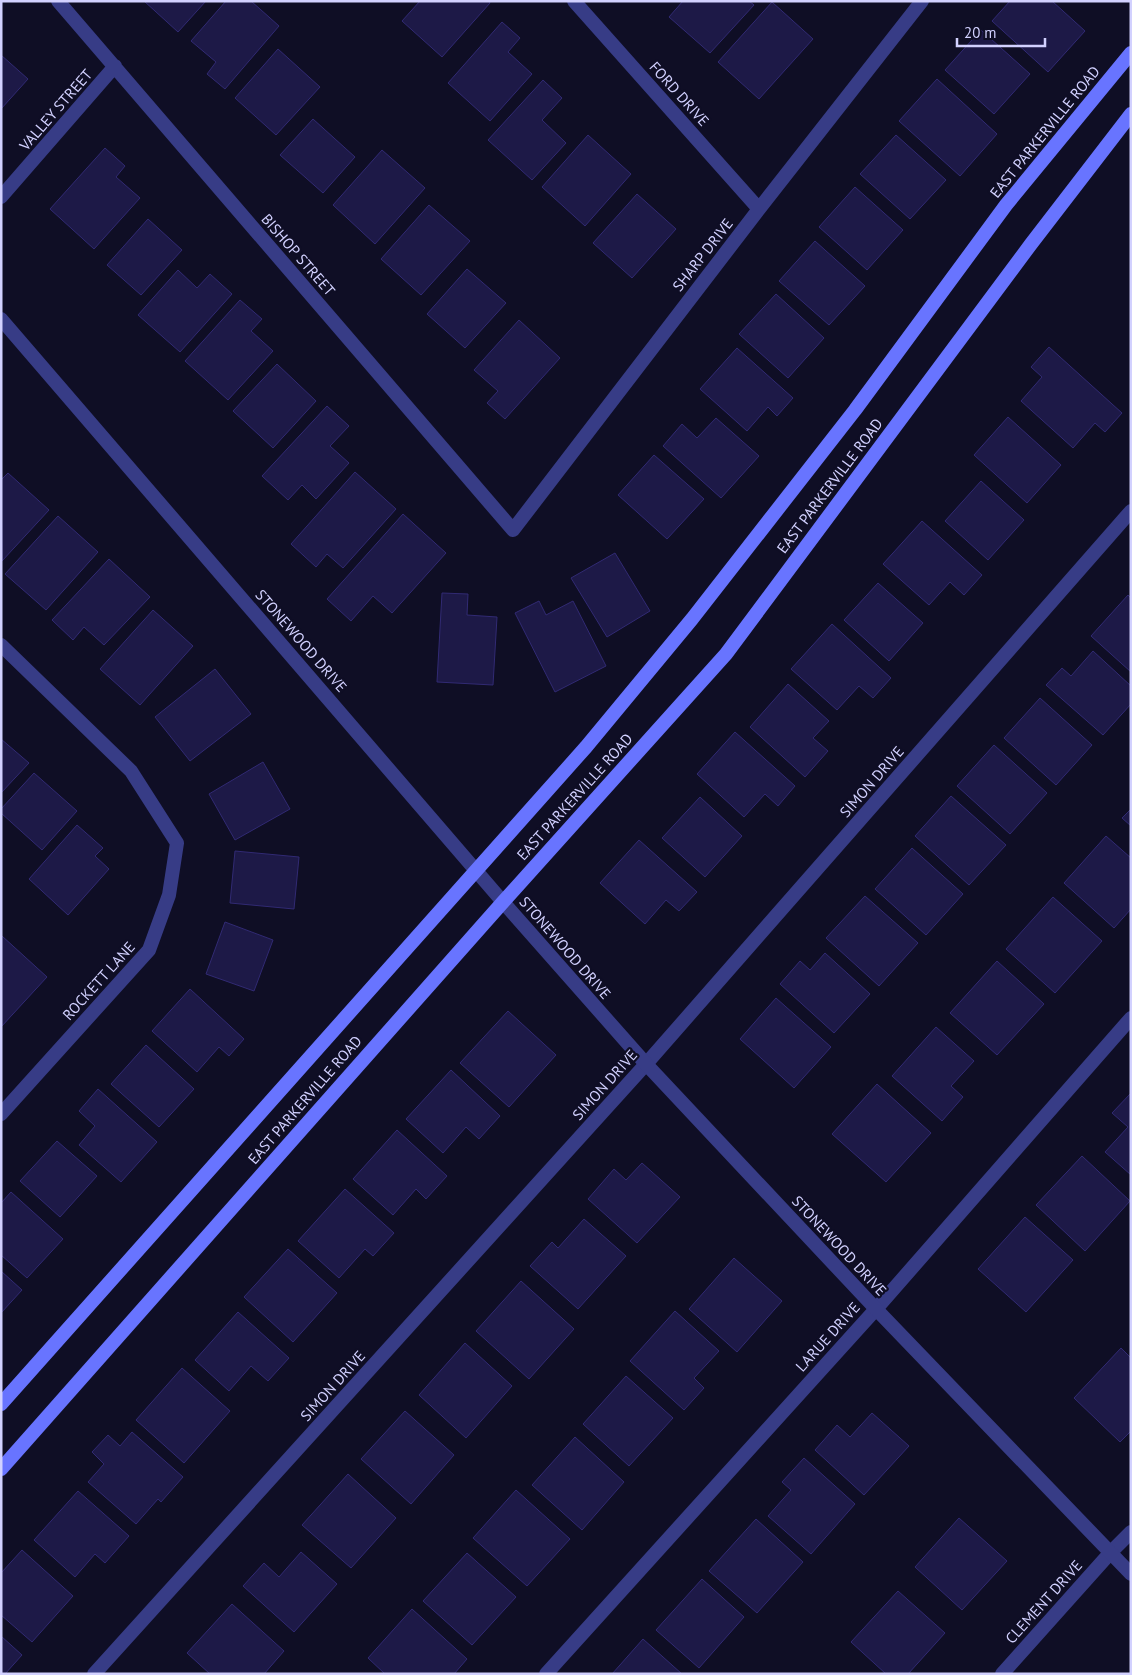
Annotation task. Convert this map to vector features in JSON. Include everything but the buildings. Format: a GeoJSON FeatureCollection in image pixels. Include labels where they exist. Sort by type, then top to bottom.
{"type":"FeatureCollection","features":[{"type":"Feature","properties":{"kind":"main road","name":"EAST PARKERVILLE ROAD"},"geometry":{"type":"LineString","coordinates":[[1,1404],[586,747],[692,619],[855,410],[1006,205],[1131,53]]}},
{"type":"Feature","properties":{"kind":"main road","name":"EAST PARKERVILLE ROAD"},"geometry":{"type":"LineString","coordinates":[[1,1469],[503,902],[726,654],[1031,244],[1131,114]]}},
{"type":"Feature","properties":{"kind":"street","name":"BISHOP STREET"},"geometry":{"type":"LineString","coordinates":[[58,1],[512,530]]}},
{"type":"Feature","properties":{"kind":"street","name":"FORD DRIVE"},"geometry":{"type":"LineString","coordinates":[[574,1],[759,209]]}},
{"type":"Feature","properties":{"kind":"street","name":"SHARP DRIVE"},"geometry":{"type":"LineString","coordinates":[[512,530],[922,1]]}},
{"type":"Feature","properties":{"kind":"street","name":"VALLEY STREET"},"geometry":{"type":"LineString","coordinates":[[1,197],[115,66]]}},
{"type":"Feature","properties":{"kind":"street","name":"STONEWOOD DRIVE"},"geometry":{"type":"LineString","coordinates":[[1,319],[503,902],[646,1064],[876,1309],[1131,1574]]}},
{"type":"Feature","properties":{"kind":"street","name":"SIMON DRIVE"},"geometry":{"type":"LineString","coordinates":[[94,1674],[646,1064],[1131,511]]}},
{"type":"Feature","properties":{"kind":"street","name":"ROCKETT LANE"},"geometry":{"type":"LineString","coordinates":[[1,645],[131,771],[177,843],[169,895],[149,950],[1,1114]]}},
{"type":"Feature","properties":{"kind":"street","name":"LARUE DRIVE"},"geometry":{"type":"LineString","coordinates":[[546,1674],[876,1309],[1131,1018]]}},
{"type":"Feature","properties":{"kind":"street","name":"CLEMENT DRIVE"},"geometry":{"type":"LineString","coordinates":[[1002,1674],[1131,1532]]}}]}
